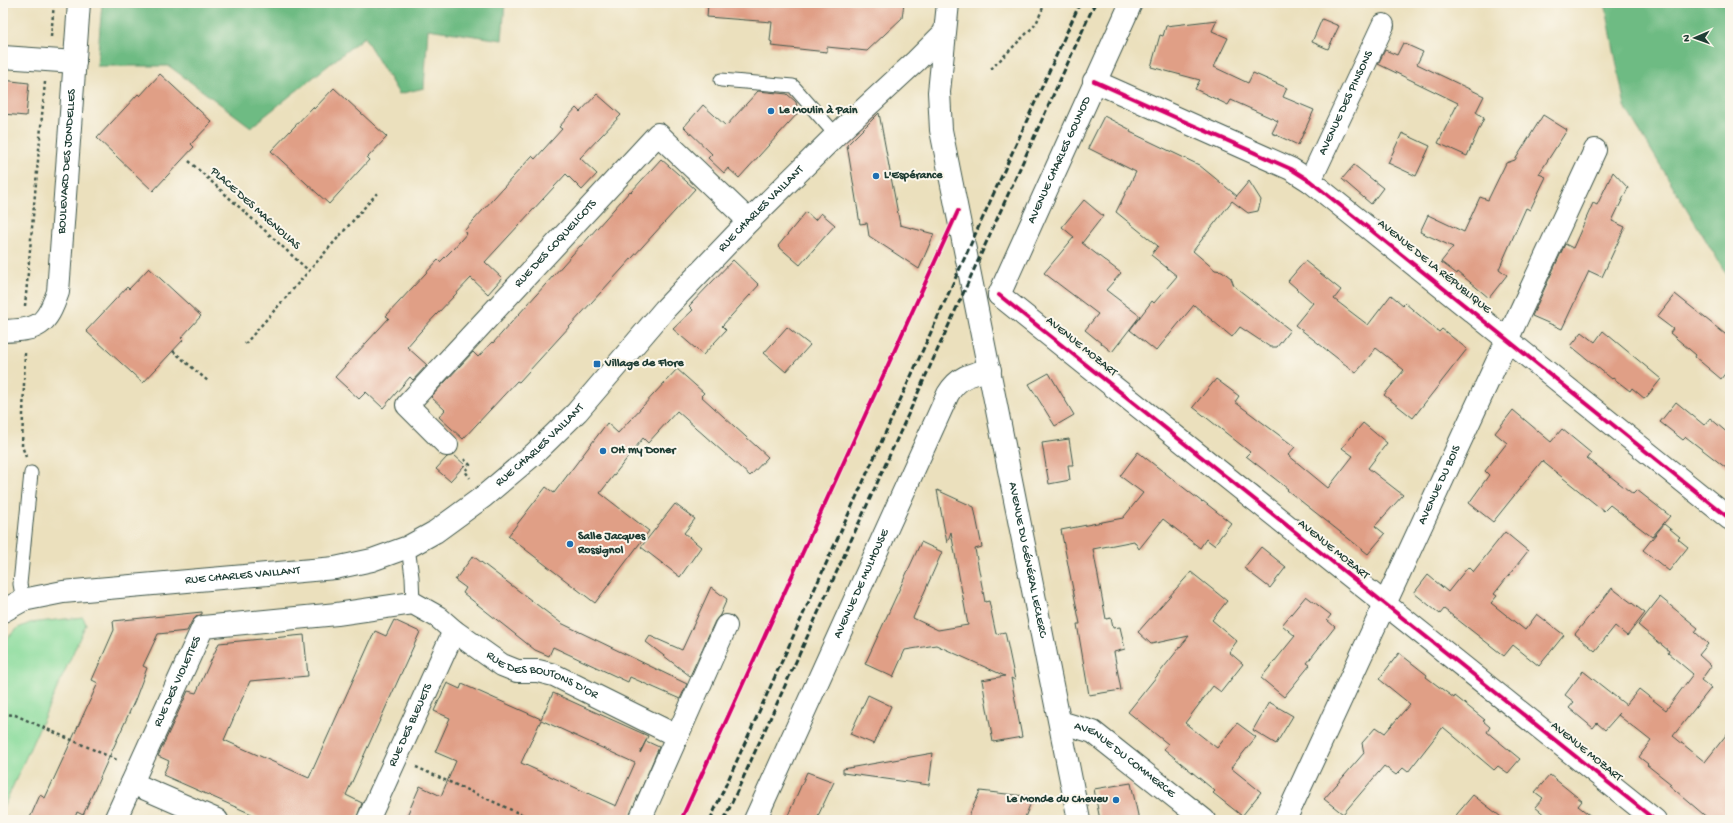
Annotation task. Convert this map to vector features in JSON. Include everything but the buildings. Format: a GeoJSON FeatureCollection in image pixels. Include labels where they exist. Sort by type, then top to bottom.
{"type":"FeatureCollection","features":[{"type":"Feature","properties":{"kind":"street","name":"BOULEVARD DES JONDELLES"},"geometry":{"type":"LineString","coordinates":[[25,330],[48,318],[58,292],[79,3]]}},
{"type":"Feature","properties":{"kind":"street","name":"AVENUE DU GÉNÉRAL LECLERC"},"geometry":{"type":"LineString","coordinates":[[948,3],[939,92],[941,130],[946,163],[976,300],[1060,722],[1078,820]]}},
{"type":"Feature","properties":{"kind":"street","name":"AVENUE CHARLES GOUNOD"},"geometry":{"type":"LineString","coordinates":[[999,295],[1094,81],[1131,3]]}},
{"type":"Feature","properties":{"kind":"street","name":"AVENUE DES PINSONS"},"geometry":{"type":"LineString","coordinates":[[1310,181],[1383,25]]}},
{"type":"Feature","properties":{"kind":"street","name":"RUE CHARLES VAILLANT"},"geometry":{"type":"LineString","coordinates":[[3,610],[23,600],[78,590],[335,568],[372,560],[408,547],[435,532],[483,497],[534,454],[577,412],[665,309],[749,221],[836,135],[945,32]]}},
{"type":"Feature","properties":{"kind":"street"},"geometry":{"type":"LineString","coordinates":[[3,58],[75,62]]}},
{"type":"Feature","properties":{"kind":"street","name":"AVENUE DE LA RÉPUBLIQUE"},"geometry":{"type":"LineString","coordinates":[[1094,81],[1292,169],[1310,181],[1730,519]]}},
{"type":"Feature","properties":{"kind":"street","name":"RUE DES COQUELICOTS"},"geometry":{"type":"LineString","coordinates":[[447,444],[407,405],[658,134],[749,221]]}},
{"type":"Feature","properties":{"kind":"street","name":"AVENUE DU BOIS"},"geometry":{"type":"LineString","coordinates":[[1285,820],[1595,150]]}},
{"type":"Feature","properties":{"kind":"street"},"geometry":{"type":"LineString","coordinates":[[976,300],[999,295]]}},
{"type":"Feature","properties":{"kind":"street","name":"AVENUE MOZART"},"geometry":{"type":"LineString","coordinates":[[999,295],[1655,820]]}},
{"type":"Feature","properties":{"kind":"street"},"geometry":{"type":"LineString","coordinates":[[3,331],[25,330]]}},
{"type":"Feature","properties":{"kind":"street","name":"AVENUE DE MULHOUSE"},"geometry":{"type":"LineString","coordinates":[[755,820],[948,394],[956,383],[963,378],[990,370]]}},
{"type":"Feature","properties":{"kind":"street","name":"RUE DES BOUTONS D'OR"},"geometry":{"type":"LineString","coordinates":[[413,603],[438,617],[454,631],[502,665],[517,671],[538,671],[554,675],[677,736]]}},
{"type":"Feature","properties":{"kind":"street","name":"RUE DES VIOLETTES"},"geometry":{"type":"LineString","coordinates":[[115,820],[203,627],[337,614],[413,603]]}},
{"type":"Feature","properties":{"kind":"street"},"geometry":{"type":"LineString","coordinates":[[640,820],[726,626]]}},
{"type":"Feature","properties":{"kind":"street","name":"RUE DES BLEUETS"},"geometry":{"type":"LineString","coordinates":[[368,820],[454,631]]}},
{"type":"Feature","properties":{"kind":"street","name":"AVENUE DU COMMERCE"},"geometry":{"type":"LineString","coordinates":[[1060,722],[1092,732],[1204,820]]}},
{"type":"Feature","properties":{"kind":"street"},"geometry":{"type":"LineString","coordinates":[[132,783],[217,820]]}},
{"type":"Feature","properties":{"kind":"lane"},"geometry":{"type":"LineString","coordinates":[[721,80],[793,86],[836,135]]}},
{"type":"Feature","properties":{"kind":"lane"},"geometry":{"type":"LineString","coordinates":[[23,600],[20,584],[31,473]]}},
{"type":"Feature","properties":{"kind":"lane"},"geometry":{"type":"LineString","coordinates":[[408,547],[412,577],[413,603]]}},
{"type":"Feature","properties":{"kind":"path"},"geometry":{"type":"LineString","coordinates":[[31,473],[22,446],[25,330],[24,309],[54,3]]}},
{"type":"Feature","properties":{"kind":"path"},"geometry":{"type":"LineString","coordinates":[[991,69],[1036,24],[1045,3]]}},
{"type":"Feature","properties":{"kind":"path"},"geometry":{"type":"LineString","coordinates":[[245,344],[378,192]]}},
{"type":"Feature","properties":{"kind":"path"},"geometry":{"type":"LineString","coordinates":[[173,351],[209,382]]}},
{"type":"Feature","properties":{"kind":"path"},"geometry":{"type":"LineString","coordinates":[[447,444],[470,465],[465,471],[483,497]]}},
{"type":"Feature","properties":{"kind":"path"},"geometry":{"type":"LineString","coordinates":[[3,714],[16,715],[128,766],[132,758],[141,762]]}},
{"type":"Feature","properties":{"kind":"path"},"geometry":{"type":"LineString","coordinates":[[396,758],[534,820]]}},
{"type":"Feature","properties":{"kind":"green space"},"geometry":{"type":"Polygon","coordinates":[[[102,3],[505,3],[502,40],[428,29],[424,88],[399,94],[364,37],[251,127],[169,66],[97,66],[102,3]]]}},
{"type":"Feature","properties":{"kind":"green space"},"geometry":{"type":"Polygon","coordinates":[[[1605,3],[1730,3],[1730,280],[1625,107],[1605,3]]]}},
{"type":"Feature","properties":{"kind":"green space"},"geometry":{"type":"Polygon","coordinates":[[[83,617],[86,624],[3,808],[3,642],[18,628],[30,623],[83,617]]]}},
{"type":"Feature","properties":{"kind":"railway"},"geometry":{"type":"LineString","coordinates":[[710,820],[1080,3]]}},
{"type":"Feature","properties":{"kind":"railway"},"geometry":{"type":"LineString","coordinates":[[724,820],[1095,3]]}},
{"type":"Feature","properties":{"kind":"cycle path"},"geometry":{"type":"LineString","coordinates":[[1094,81],[1291,169],[1310,181],[1730,519]]}},
{"type":"Feature","properties":{"kind":"cycle path"},"geometry":{"type":"LineString","coordinates":[[681,820],[958,211]]}},
{"type":"Feature","properties":{"kind":"cycle path"},"geometry":{"type":"LineString","coordinates":[[999,295],[1655,820]]}},
{"type":"Feature","properties":{"kind":"place","name":"Le Moulin à Pain"},"geometry":{"type":"Point","coordinates":[771,111]}},
{"type":"Feature","properties":{"kind":"place","name":"L'Espérance"},"geometry":{"type":"Point","coordinates":[876,176]}},
{"type":"Feature","properties":{"kind":"place","name":"Village de Flore"},"geometry":{"type":"Point","coordinates":[597,364]}},
{"type":"Feature","properties":{"kind":"place","name":"OH my Doner"},"geometry":{"type":"Point","coordinates":[603,451]}},
{"type":"Feature","properties":{"kind":"place","name":"Salle Jacques Rossignol"},"geometry":{"type":"Point","coordinates":[570,544]}},
{"type":"Feature","properties":{"kind":"place","name":"Le Monde du Cheveu"},"geometry":{"type":"Point","coordinates":[1116,800]}}]}
